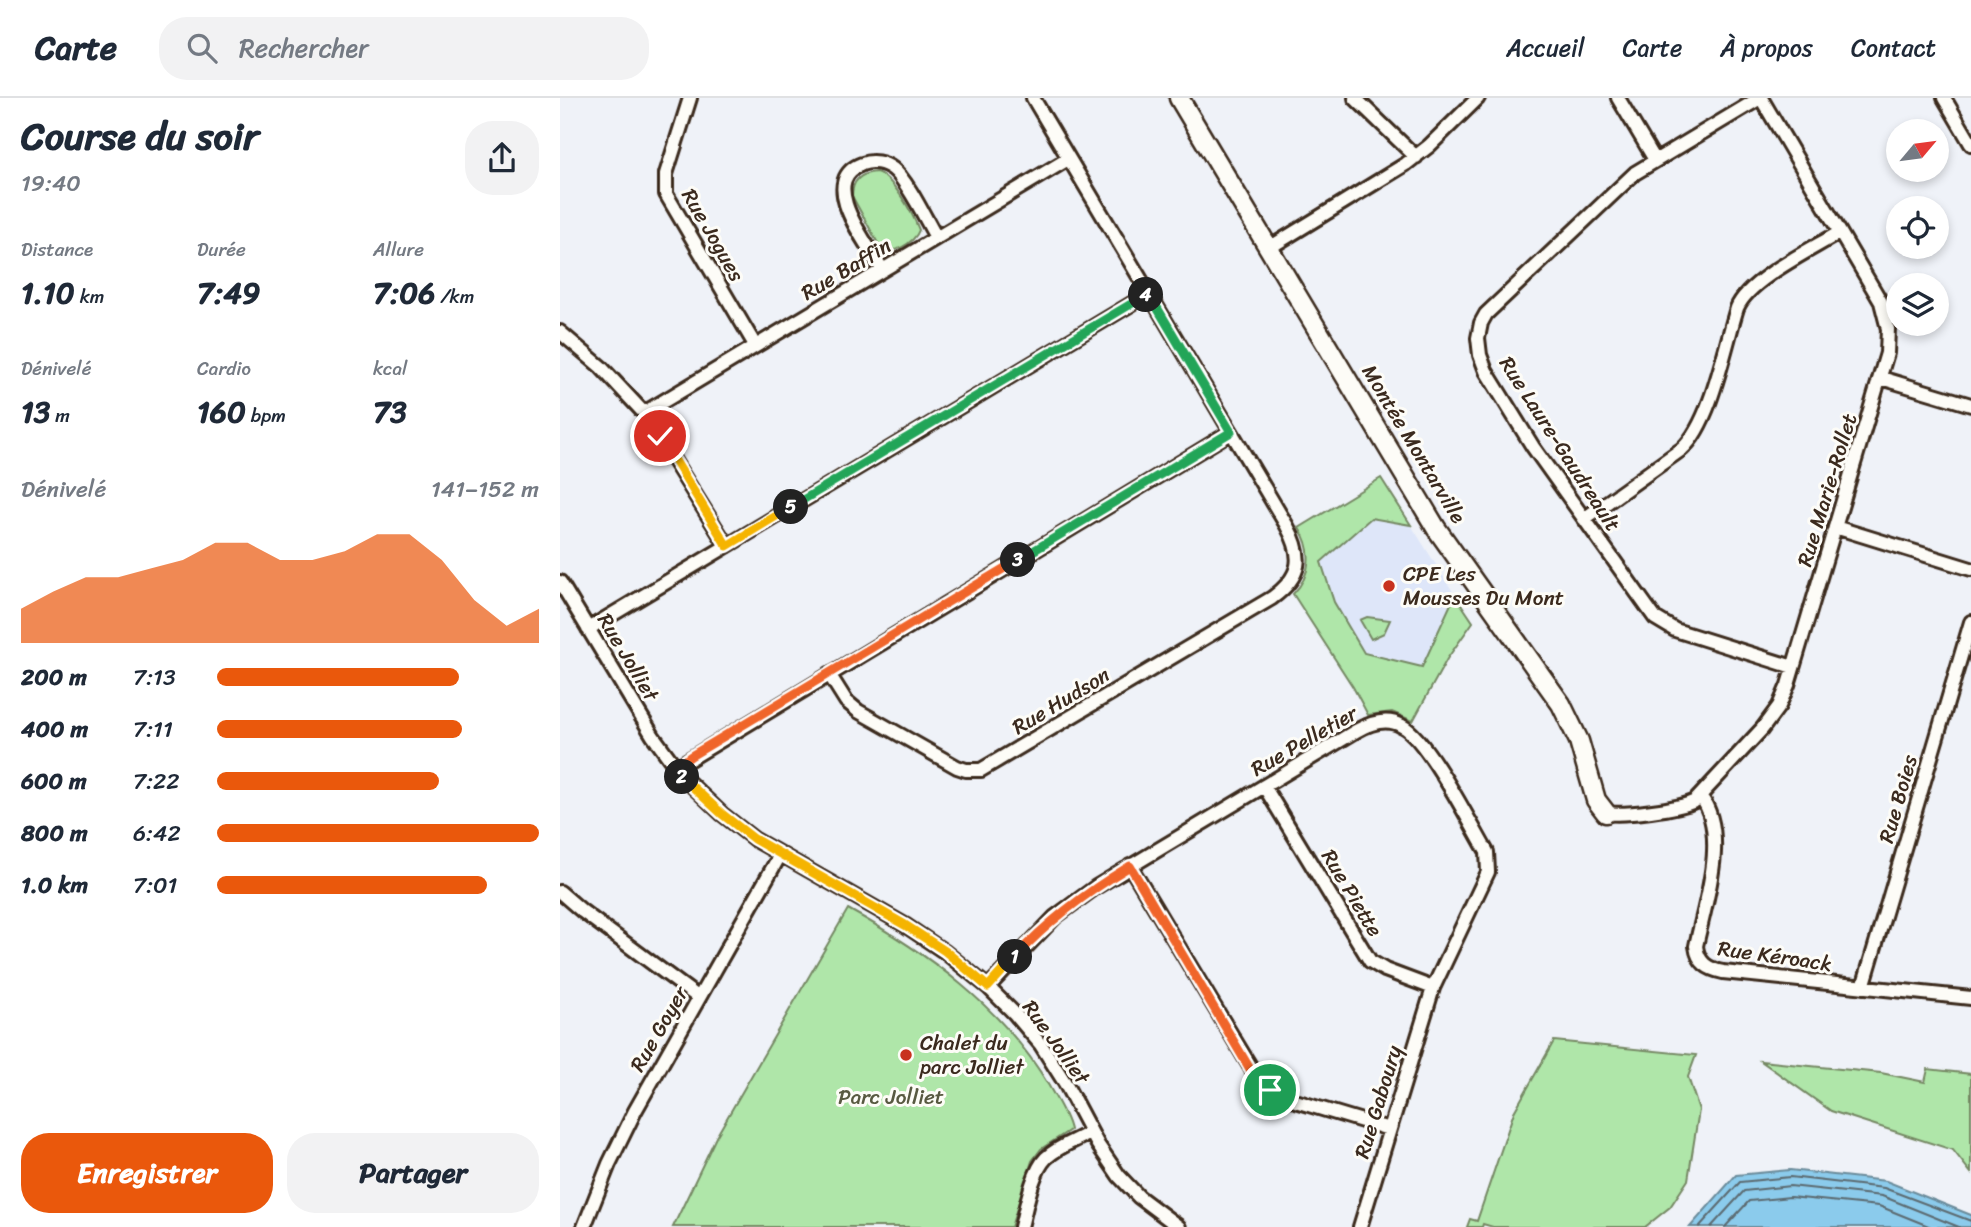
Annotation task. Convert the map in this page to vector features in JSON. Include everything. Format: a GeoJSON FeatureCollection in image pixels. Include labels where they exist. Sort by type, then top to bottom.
{"type":"FeatureCollection","features":[{"type":"Feature","properties":{"kind":"street","name":"Rue Jogues"},"geometry":{"type":"LineString","coordinates":[[690,98],[666,174],[666,194],[755,345]]}},
{"type":"Feature","properties":{"kind":"street"},"geometry":{"type":"LineString","coordinates":[[675,768],[1231,432],[1033,98]]}},
{"type":"Feature","properties":{"kind":"street","name":"Montée Montarville"},"geometry":{"type":"LineString","coordinates":[[1179,98],[1436,528],[1561,704],[1576,733],[1596,800],[1606,813]]}},
{"type":"Feature","properties":{"kind":"street"},"geometry":{"type":"LineString","coordinates":[[1355,98],[1416,157]]}},
{"type":"Feature","properties":{"kind":"street"},"geometry":{"type":"LineString","coordinates":[[1269,248],[1416,157],[1478,98]]}},
{"type":"Feature","properties":{"kind":"street"},"geometry":{"type":"LineString","coordinates":[[1618,98],[1655,160]]}},
{"type":"Feature","properties":{"kind":"street","name":"Rue Laure-Gaudreault"},"geometry":{"type":"LineString","coordinates":[[1761,98],[1655,160],[1619,187],[1486,314],[1478,332],[1480,355],[1492,381],[1533,447],[1662,624],[1793,667]]}},
{"type":"Feature","properties":{"kind":"street","name":"Rue Marie-Rollet"},"geometry":{"type":"LineString","coordinates":[[1700,797],[1768,721],[1786,692],[1881,378],[1889,341],[1885,310],[1761,98]]}},
{"type":"Feature","properties":{"kind":"street"},"geometry":{"type":"LineString","coordinates":[[1944,98],[1971,144]]}},
{"type":"Feature","properties":{"kind":"street","name":"Rue Baffin"},"geometry":{"type":"LineString","coordinates":[[645,413],[1068,159]]}},
{"type":"Feature","properties":{"kind":"street"},"geometry":{"type":"LineString","coordinates":[[882,269],[844,200],[845,181],[857,166],[875,162],[893,169],[936,237]]}},
{"type":"Feature","properties":{"kind":"street"},"geometry":{"type":"LineString","coordinates":[[1584,519],[1677,453],[1695,436],[1736,312],[1745,294],[1764,278],[1840,233]]}},
{"type":"Feature","properties":{"kind":"street"},"geometry":{"type":"LineString","coordinates":[[588,629],[1149,294]]}},
{"type":"Feature","properties":{"kind":"street"},"geometry":{"type":"LineString","coordinates":[[560,331],[601,367],[645,413],[727,546]]}},
{"type":"Feature","properties":{"kind":"street"},"geometry":{"type":"LineString","coordinates":[[1881,378],[1971,405]]}},
{"type":"Feature","properties":{"kind":"street","name":"Rue Hudson"},"geometry":{"type":"LineString","coordinates":[[829,674],[853,708],[957,767],[981,770],[1272,598],[1287,586],[1295,575],[1298,551],[1287,526],[1231,432]]}},
{"type":"Feature","properties":{"kind":"street"},"geometry":{"type":"LineString","coordinates":[[1835,527],[1971,569]]}},
{"type":"Feature","properties":{"kind":"street","name":"Rue Jolliet"},"geometry":{"type":"LineString","coordinates":[[560,582],[675,768],[722,814],[780,855],[905,925],[945,951],[988,987],[1041,1045],[1104,1155],[1126,1184],[1179,1227]]}},
{"type":"Feature","properties":{"kind":"street","name":"Rue Boies"},"geometry":{"type":"LineString","coordinates":[[1863,987],[1971,622]]}},
{"type":"Feature","properties":{"kind":"street","name":"Rue Pelletier"},"geometry":{"type":"LineString","coordinates":[[988,987],[1055,916],[1096,887],[1345,737],[1373,723],[1385,721],[1399,724],[1420,741],[1487,852],[1488,872],[1433,988]]}},
{"type":"Feature","properties":{"kind":"street","name":"Rue Piette"},"geometry":{"type":"LineString","coordinates":[[1264,786],[1370,961],[1385,970],[1433,988]]}},
{"type":"Feature","properties":{"kind":"street"},"geometry":{"type":"LineString","coordinates":[[1606,813],[1618,814],[1681,806],[1700,797]]}},
{"type":"Feature","properties":{"kind":"street","name":"Rue Kéroack"},"geometry":{"type":"LineString","coordinates":[[1700,797],[1711,813],[1713,831],[1709,887],[1696,946],[1702,962],[1709,968],[1723,972],[1971,998]]}},
{"type":"Feature","properties":{"kind":"street","name":"Rue Goyer"},"geometry":{"type":"LineString","coordinates":[[584,1227],[625,1130],[780,855]]}},
{"type":"Feature","properties":{"kind":"street"},"geometry":{"type":"LineString","coordinates":[[1130,866],[1259,1081],[1282,1097],[1389,1129]]}},
{"type":"Feature","properties":{"kind":"street"},"geometry":{"type":"LineString","coordinates":[[562,900],[699,998]]}},
{"type":"Feature","properties":{"kind":"street","name":"Rue Gaboury"},"geometry":{"type":"LineString","coordinates":[[1360,1227],[1433,988]]}},
{"type":"Feature","properties":{"kind":"street"},"geometry":{"type":"LineString","coordinates":[[1021,1227],[1038,1171],[1044,1160],[1091,1132]]}},
{"type":"Feature","properties":{"kind":"shaded area","name":"CPE Les Mousses Du Mont"},"geometry":{"type":"Polygon","coordinates":[[[1371,518],[1411,525],[1455,595],[1422,668],[1364,653],[1334,602],[1321,562],[1371,518]]]}},
{"type":"Feature","properties":{"kind":"green space"},"geometry":{"type":"Polygon","coordinates":[[[876,172],[895,188],[919,230],[913,240],[896,249],[885,250],[880,247],[852,196],[858,179],[876,172]]]}},
{"type":"Feature","properties":{"kind":"green space"},"geometry":{"type":"Polygon","coordinates":[[[1381,478],[1411,525],[1371,518],[1321,562],[1334,602],[1364,653],[1422,667],[1455,595],[1473,622],[1447,659],[1413,721],[1392,712],[1368,715],[1293,594],[1304,579],[1308,562],[1307,545],[1299,528],[1381,478]]]}},
{"type":"Feature","properties":{"kind":"green space"},"geometry":{"type":"Polygon","coordinates":[[[1367,617],[1390,620],[1384,633],[1371,639],[1360,620],[1367,617]]]}},
{"type":"Feature","properties":{"kind":"green space","name":"Parc Jolliet"},"geometry":{"type":"Polygon","coordinates":[[[848,909],[934,963],[986,1007],[1030,1057],[1061,1107],[1070,1130],[1041,1149],[1032,1161],[1011,1227],[673,1227],[716,1137],[848,909]]]}},
{"type":"Feature","properties":{"kind":"green space"},"geometry":{"type":"Polygon","coordinates":[[[1554,1041],[1696,1055],[1688,1077],[1699,1110],[1688,1180],[1670,1207],[1645,1227],[1493,1227],[1483,1224],[1482,1227],[1467,1227],[1470,1219],[1477,1221],[1514,1112],[1554,1041]]]}},
{"type":"Feature","properties":{"kind":"green space"},"geometry":{"type":"Polygon","coordinates":[[[1761,1061],[1881,1073],[1925,1082],[1928,1069],[1971,1074],[1971,1173],[1953,1150],[1831,1111],[1761,1061]]]}},
{"type":"Feature","properties":{"kind":"water"},"geometry":{"type":"Polygon","coordinates":[[[1790,1170],[1886,1181],[1971,1215],[1971,1227],[1690,1227],[1736,1175],[1790,1170]]]}},
{"type":"Feature","properties":{"kind":"place","name":"CPE Les Mousses Du Mont"},"geometry":{"type":"Point","coordinates":[1389,586]}},
{"type":"Feature","properties":{"kind":"place","name":"Chalet du parc Jolliet"},"geometry":{"type":"Point","coordinates":[906,1055]}},
{"type":"Feature","properties":{"kind":"route"},"geometry":{"type":"LineString","coordinates":[[660,436],[727,546],[1149,294],[1231,432],[675,768],[706,800],[754,839],[905,925],[945,951],[988,987],[1055,916],[1130,866],[1250,1069],[1270,1090]]}}]}
